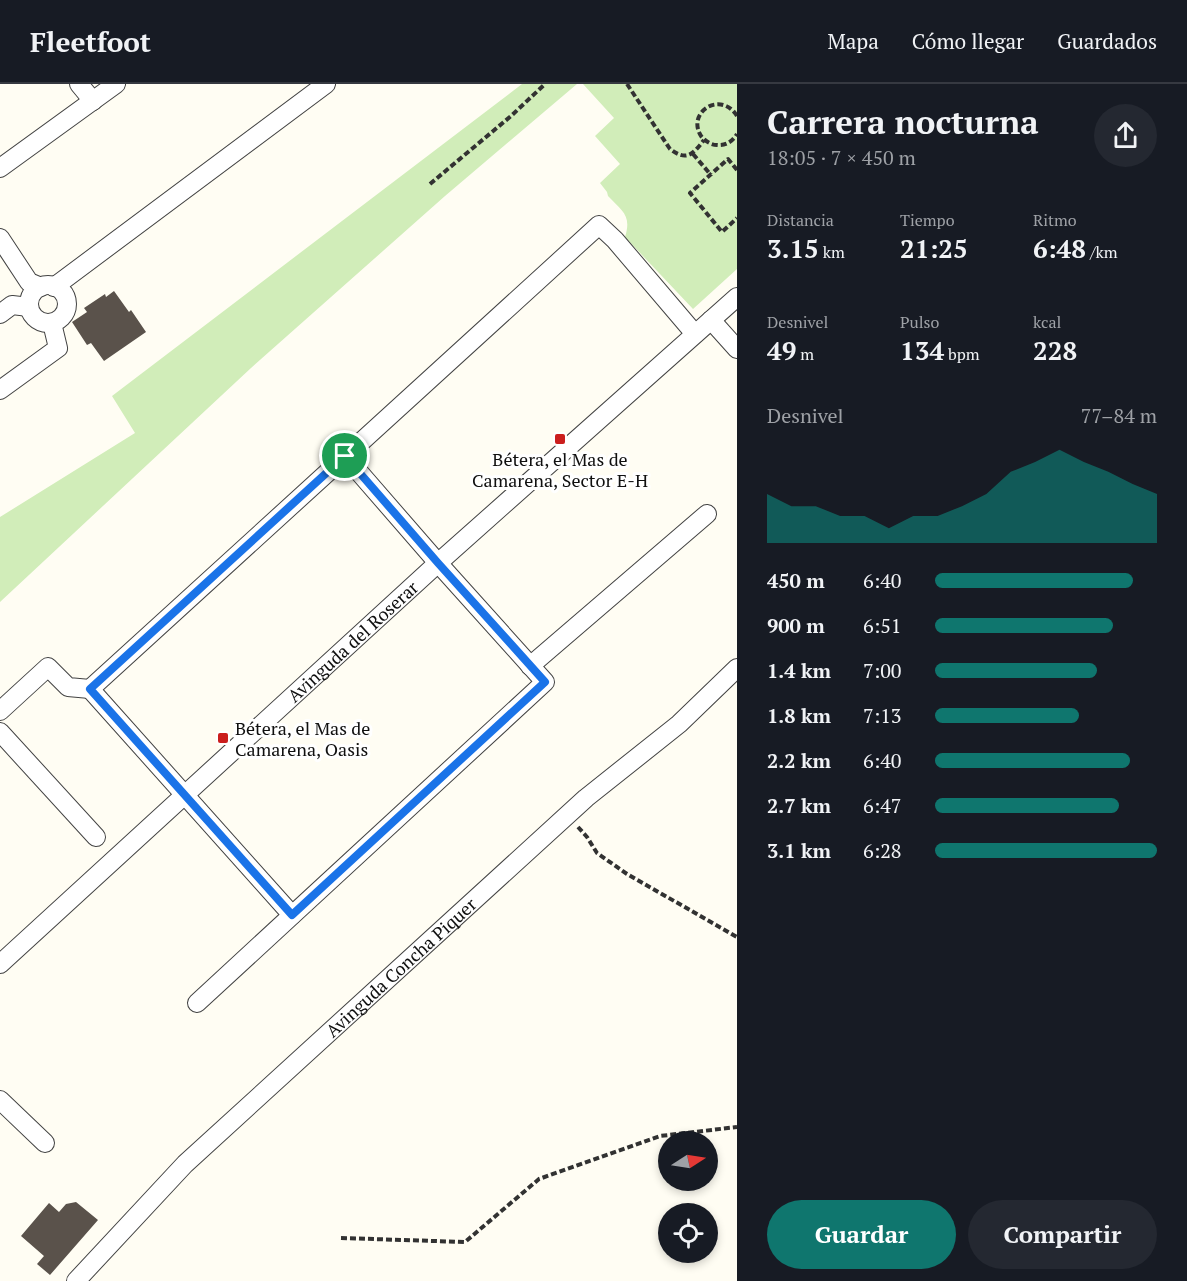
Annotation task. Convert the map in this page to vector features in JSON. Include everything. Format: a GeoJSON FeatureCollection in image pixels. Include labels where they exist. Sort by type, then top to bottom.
{"type":"FeatureCollection","features":[{"type":"Feature","properties":{"kind":"street"},"geometry":{"type":"LineString","coordinates":[[79,84],[93,101]]}},
{"type":"Feature","properties":{"kind":"street"},"geometry":{"type":"LineString","coordinates":[[0,168],[116,84]]}},
{"type":"Feature","properties":{"kind":"street"},"geometry":{"type":"LineString","coordinates":[[0,238],[29,282],[47,287],[64,294],[67,307],[59,320],[46,323],[38,321],[31,314],[29,308],[31,296],[35,291],[47,287],[325,84]]}},
{"type":"Feature","properties":{"kind":"street"},"geometry":{"type":"LineString","coordinates":[[90,689],[598,225],[615,240],[695,334]]}},
{"type":"Feature","properties":{"kind":"street","name":"Avinguda del Roserar"},"geometry":{"type":"LineString","coordinates":[[0,964],[438,563],[737,297]]}},
{"type":"Feature","properties":{"kind":"street"},"geometry":{"type":"LineString","coordinates":[[0,314],[12,305],[29,308]]}},
{"type":"Feature","properties":{"kind":"street"},"geometry":{"type":"LineString","coordinates":[[711,320],[737,349]]}},
{"type":"Feature","properties":{"kind":"street"},"geometry":{"type":"LineString","coordinates":[[0,390],[58,348],[52,323]]}},
{"type":"Feature","properties":{"kind":"street"},"geometry":{"type":"LineString","coordinates":[[197,1003],[545,682],[345,456]]}},
{"type":"Feature","properties":{"kind":"street"},"geometry":{"type":"LineString","coordinates":[[530,666],[707,514]]}},
{"type":"Feature","properties":{"kind":"street"},"geometry":{"type":"LineString","coordinates":[[0,711],[48,667],[68,687],[90,689],[292,915]]}},
{"type":"Feature","properties":{"kind":"street","name":"Avinguda Concha Piquer"},"geometry":{"type":"LineString","coordinates":[[76,1281],[185,1164],[586,798],[679,724],[737,668]]}},
{"type":"Feature","properties":{"kind":"street"},"geometry":{"type":"LineString","coordinates":[[0,732],[96,837]]}},
{"type":"Feature","properties":{"kind":"street"},"geometry":{"type":"LineString","coordinates":[[0,1100],[45,1143]]}},
{"type":"Feature","properties":{"kind":"path"},"geometry":{"type":"LineString","coordinates":[[430,184],[511,116],[545,84]]}},
{"type":"Feature","properties":{"kind":"path"},"geometry":{"type":"LineString","coordinates":[[627,84],[670,149],[684,156],[693,154],[704,140]]}},
{"type":"Feature","properties":{"kind":"path"},"geometry":{"type":"LineString","coordinates":[[737,116],[730,107],[717,104],[705,109],[698,120],[698,128],[704,140],[717,146],[730,142],[737,134]]}},
{"type":"Feature","properties":{"kind":"path"},"geometry":{"type":"LineString","coordinates":[[693,154],[711,175]]}},
{"type":"Feature","properties":{"kind":"path"},"geometry":{"type":"LineString","coordinates":[[737,170],[728,159],[690,193],[723,232],[737,218]]}},
{"type":"Feature","properties":{"kind":"path"},"geometry":{"type":"LineString","coordinates":[[568,815],[597,853],[636,879],[737,937]]}},
{"type":"Feature","properties":{"kind":"path"},"geometry":{"type":"LineString","coordinates":[[341,1238],[465,1242],[540,1179],[660,1136],[737,1126]]}},
{"type":"Feature","properties":{"kind":"green space"},"geometry":{"type":"Polygon","coordinates":[[[522,84],[577,84],[445,196],[251,368],[0,602],[0,517],[135,433],[112,396],[522,84]]]}},
{"type":"Feature","properties":{"kind":"green space"},"geometry":{"type":"Polygon","coordinates":[[[583,84],[737,84],[737,269],[693,309],[625,237],[626,218],[600,183],[620,164],[595,136],[614,118],[583,84]]]}},
{"type":"Feature","properties":{"kind":"building"},"geometry":{"type":"Polygon","coordinates":[[[114,291],[146,332],[104,361],[91,343],[87,345],[72,322],[87,312],[84,308],[105,294],[106,297],[114,291]]]}},
{"type":"Feature","properties":{"kind":"building"},"geometry":{"type":"Polygon","coordinates":[[[76,1202],[98,1220],[50,1275],[37,1264],[44,1256],[21,1236],[49,1203],[59,1212],[66,1204],[76,1202]]]}},
{"type":"Feature","properties":{"kind":"place","name":"Bétera, el Mas de Camarena, Sector E-H"},"geometry":{"type":"Point","coordinates":[560,439]}},
{"type":"Feature","properties":{"kind":"place","name":"Bétera, el Mas de Camarena, Oasis"},"geometry":{"type":"Point","coordinates":[223,738]}},
{"type":"Feature","properties":{"kind":"route"},"geometry":{"type":"LineString","coordinates":[[345,456],[545,682],[292,915],[90,689],[345,456]]}}]}
